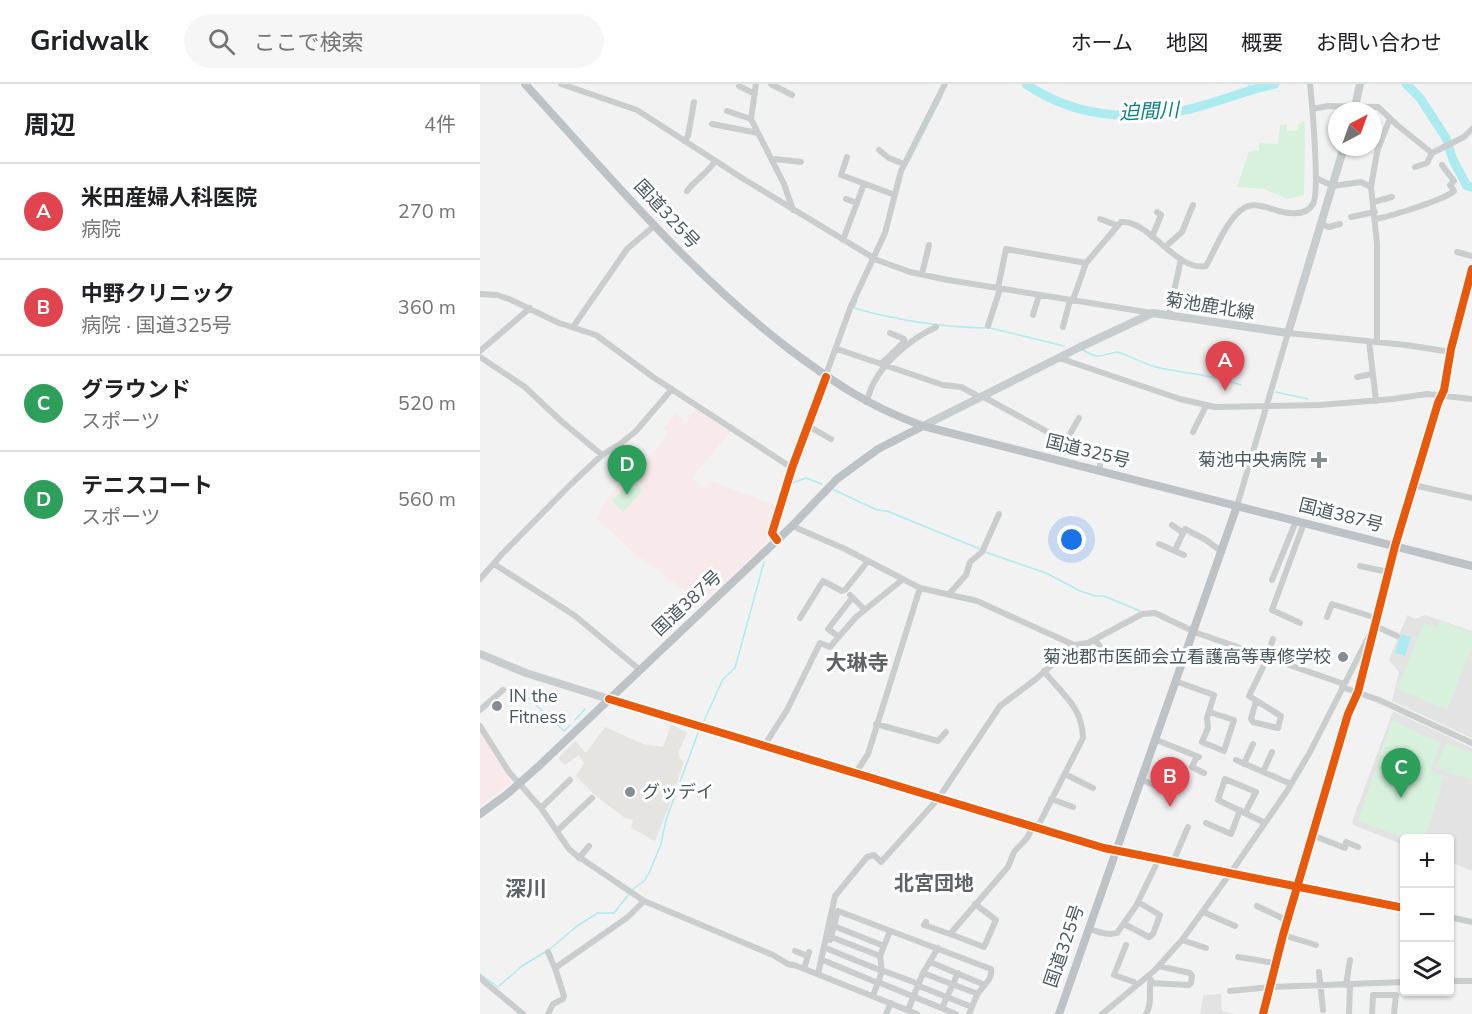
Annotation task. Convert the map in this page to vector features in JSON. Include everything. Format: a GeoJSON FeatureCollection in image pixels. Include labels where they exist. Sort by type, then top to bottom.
{"type":"FeatureCollection","features":[{"type":"Feature","properties":{"kind":"highway","name":"国道325号"},"geometry":{"type":"LineString","coordinates":[[525,84],[699,272],[733,303],[826,377],[866,402],[923,426],[1237,506],[1059,1014]]}},
{"type":"Feature","properties":{"kind":"highway","name":"国道387号"},"geometry":{"type":"LineString","coordinates":[[480,814],[520,784],[792,526],[828,486],[845,471],[878,449],[923,426]]}},
{"type":"Feature","properties":{"kind":"highway","name":"国道387号"},"geometry":{"type":"LineString","coordinates":[[1237,506],[1472,566]]}},
{"type":"Feature","properties":{"kind":"main road"},"geometry":{"type":"LineString","coordinates":[[1356,102],[1360,84]]}},
{"type":"Feature","properties":{"kind":"main road"},"geometry":{"type":"LineString","coordinates":[[1288,333],[1341,156]]}},
{"type":"Feature","properties":{"kind":"main road","name":"菊池鹿北線"},"geometry":{"type":"LineString","coordinates":[[923,426],[1152,313],[1288,333]]}},
{"type":"Feature","properties":{"kind":"main road"},"geometry":{"type":"LineString","coordinates":[[480,654],[543,679],[609,699]]}},
{"type":"Feature","properties":{"kind":"street"},"geometry":{"type":"LineString","coordinates":[[561,84],[637,110],[873,259],[922,274],[1152,313]]}},
{"type":"Feature","properties":{"kind":"street"},"geometry":{"type":"LineString","coordinates":[[756,84],[751,119],[787,192],[793,210]]}},
{"type":"Feature","properties":{"kind":"street"},"geometry":{"type":"LineString","coordinates":[[771,84],[792,95]]}},
{"type":"Feature","properties":{"kind":"street"},"geometry":{"type":"LineString","coordinates":[[777,540],[772,532],[792,468],[851,306],[885,233],[904,164],[945,84]]}},
{"type":"Feature","properties":{"kind":"street"},"geometry":{"type":"LineString","coordinates":[[1063,327],[1086,263],[1116,225],[1125,221],[1152,237],[1181,259],[1196,266],[1206,266],[1226,230],[1245,207],[1255,205],[1295,214],[1308,210],[1315,201],[1317,178],[1310,84]]}},
{"type":"Feature","properties":{"kind":"street"},"geometry":{"type":"LineString","coordinates":[[739,86],[755,93]]}},
{"type":"Feature","properties":{"kind":"street"},"geometry":{"type":"LineString","coordinates":[[684,141],[688,136],[694,102]]}},
{"type":"Feature","properties":{"kind":"street"},"geometry":{"type":"LineString","coordinates":[[1312,109],[1328,106]]}},
{"type":"Feature","properties":{"kind":"street"},"geometry":{"type":"LineString","coordinates":[[727,111],[751,119]]}},
{"type":"Feature","properties":{"kind":"street"},"geometry":{"type":"LineString","coordinates":[[1382,111],[1434,152]]}},
{"type":"Feature","properties":{"kind":"street"},"geometry":{"type":"LineString","coordinates":[[1377,342],[1375,215],[1371,187],[1377,152],[1390,118]]}},
{"type":"Feature","properties":{"kind":"street"},"geometry":{"type":"LineString","coordinates":[[712,124],[758,133]]}},
{"type":"Feature","properties":{"kind":"street"},"geometry":{"type":"LineString","coordinates":[[1414,167],[1427,162],[1434,152],[1464,137],[1472,129]]}},
{"type":"Feature","properties":{"kind":"street"},"geometry":{"type":"LineString","coordinates":[[879,150],[889,158],[904,164]]}},
{"type":"Feature","properties":{"kind":"street"},"geometry":{"type":"LineString","coordinates":[[847,157],[841,175],[895,195]]}},
{"type":"Feature","properties":{"kind":"street"},"geometry":{"type":"LineString","coordinates":[[772,162],[775,159],[801,162]]}},
{"type":"Feature","properties":{"kind":"street"},"geometry":{"type":"LineString","coordinates":[[687,191],[715,161]]}},
{"type":"Feature","properties":{"kind":"street"},"geometry":{"type":"LineString","coordinates":[[1352,217],[1375,215],[1437,200],[1452,193],[1454,191],[1450,185],[1454,181],[1442,165]]}},
{"type":"Feature","properties":{"kind":"street"},"geometry":{"type":"LineString","coordinates":[[1317,178],[1333,186],[1361,182],[1371,187]]}},
{"type":"Feature","properties":{"kind":"street"},"geometry":{"type":"LineString","coordinates":[[843,240],[864,184]]}},
{"type":"Feature","properties":{"kind":"street"},"geometry":{"type":"LineString","coordinates":[[1373,202],[1392,196]]}},
{"type":"Feature","properties":{"kind":"street"},"geometry":{"type":"LineString","coordinates":[[846,199],[857,203]]}},
{"type":"Feature","properties":{"kind":"street"},"geometry":{"type":"LineString","coordinates":[[1165,247],[1182,232],[1193,205]]}},
{"type":"Feature","properties":{"kind":"street"},"geometry":{"type":"LineString","coordinates":[[1152,237],[1161,215],[1157,212]]}},
{"type":"Feature","properties":{"kind":"street"},"geometry":{"type":"LineString","coordinates":[[1100,219],[1116,225]]}},
{"type":"Feature","properties":{"kind":"street"},"geometry":{"type":"LineString","coordinates":[[1322,224],[1329,227],[1340,224]]}},
{"type":"Feature","properties":{"kind":"street"},"geometry":{"type":"LineString","coordinates":[[573,327],[627,249],[654,226]]}},
{"type":"Feature","properties":{"kind":"street"},"geometry":{"type":"LineString","coordinates":[[922,274],[929,245]]}},
{"type":"Feature","properties":{"kind":"street"},"geometry":{"type":"LineString","coordinates":[[988,326],[999,288],[1006,249],[1086,263]]}},
{"type":"Feature","properties":{"kind":"street"},"geometry":{"type":"LineString","coordinates":[[1457,252],[1472,256]]}},
{"type":"Feature","properties":{"kind":"street"},"geometry":{"type":"LineString","coordinates":[[1169,315],[1181,259]]}},
{"type":"Feature","properties":{"kind":"street"},"geometry":{"type":"LineString","coordinates":[[1263,1014],[1282,935],[1348,714],[1358,692],[1395,546],[1442,396],[1450,352],[1472,269]]}},
{"type":"Feature","properties":{"kind":"street"},"geometry":{"type":"LineString","coordinates":[[480,294],[497,295],[606,340],[672,389],[792,468]]}},
{"type":"Feature","properties":{"kind":"street"},"geometry":{"type":"LineString","coordinates":[[1033,315],[1039,295]]}},
{"type":"Feature","properties":{"kind":"street"},"geometry":{"type":"LineString","coordinates":[[480,351],[530,308]]}},
{"type":"Feature","properties":{"kind":"street"},"geometry":{"type":"LineString","coordinates":[[883,365],[921,334],[936,327]]}},
{"type":"Feature","properties":{"kind":"street"},"geometry":{"type":"LineString","coordinates":[[866,402],[883,365],[904,342],[904,339],[890,333]]}},
{"type":"Feature","properties":{"kind":"street"},"geometry":{"type":"LineString","coordinates":[[1237,506],[1288,333],[1450,352]]}},
{"type":"Feature","properties":{"kind":"street"},"geometry":{"type":"LineString","coordinates":[[1369,342],[1376,401]]}},
{"type":"Feature","properties":{"kind":"street"},"geometry":{"type":"LineString","coordinates":[[837,349],[943,385],[961,387],[981,396],[1097,459],[1100,462],[1100,470]]}},
{"type":"Feature","properties":{"kind":"street"},"geometry":{"type":"LineString","coordinates":[[480,357],[525,387],[602,455]]}},
{"type":"Feature","properties":{"kind":"street"},"geometry":{"type":"LineString","coordinates":[[1059,358],[1206,406],[1266,407],[1376,401],[1427,394],[1472,399]]}},
{"type":"Feature","properties":{"kind":"street"},"geometry":{"type":"LineString","coordinates":[[1356,377],[1372,374]]}},
{"type":"Feature","properties":{"kind":"street"},"geometry":{"type":"LineString","coordinates":[[480,579],[539,516],[602,455],[628,438],[672,389]]}},
{"type":"Feature","properties":{"kind":"street"},"geometry":{"type":"LineString","coordinates":[[1193,432],[1206,406]]}},
{"type":"Feature","properties":{"kind":"street"},"geometry":{"type":"LineString","coordinates":[[1066,441],[1079,418]]}},
{"type":"Feature","properties":{"kind":"street"},"geometry":{"type":"LineString","coordinates":[[808,426],[831,439]]}},
{"type":"Feature","properties":{"kind":"street"},"geometry":{"type":"LineString","coordinates":[[1413,485],[1472,498]]}},
{"type":"Feature","properties":{"kind":"street"},"geometry":{"type":"LineString","coordinates":[[949,594],[966,574],[970,562],[982,552],[999,514]]}},
{"type":"Feature","properties":{"kind":"street"},"geometry":{"type":"LineString","coordinates":[[1272,580],[1300,522]]}},
{"type":"Feature","properties":{"kind":"street"},"geometry":{"type":"LineString","coordinates":[[1300,522],[1272,610],[1300,623]]}},
{"type":"Feature","properties":{"kind":"street"},"geometry":{"type":"LineString","coordinates":[[1172,525],[1182,532]]}},
{"type":"Feature","properties":{"kind":"street"},"geometry":{"type":"LineString","coordinates":[[792,526],[845,549],[920,588],[977,601],[1074,645],[1088,643],[1132,618],[1151,612],[1192,631],[1343,685],[1472,743]]}},
{"type":"Feature","properties":{"kind":"street"},"geometry":{"type":"LineString","coordinates":[[1174,550],[1182,532],[1187,530],[1210,542],[1221,551]]}},
{"type":"Feature","properties":{"kind":"street"},"geometry":{"type":"LineString","coordinates":[[1159,544],[1184,555]]}},
{"type":"Feature","properties":{"kind":"street"},"geometry":{"type":"LineString","coordinates":[[845,590],[868,561]]}},
{"type":"Feature","properties":{"kind":"street"},"geometry":{"type":"LineString","coordinates":[[494,564],[574,615],[640,670]]}},
{"type":"Feature","properties":{"kind":"street"},"geometry":{"type":"LineString","coordinates":[[1360,566],[1388,572]]}},
{"type":"Feature","properties":{"kind":"street"},"geometry":{"type":"LineString","coordinates":[[764,746],[787,710],[820,643],[830,647],[864,610],[902,580]]}},
{"type":"Feature","properties":{"kind":"street"},"geometry":{"type":"LineString","coordinates":[[800,618],[823,581],[842,591],[845,590],[864,610]]}},
{"type":"Feature","properties":{"kind":"street"},"geometry":{"type":"LineString","coordinates":[[855,774],[868,754],[920,588]]}},
{"type":"Feature","properties":{"kind":"street"},"geometry":{"type":"LineString","coordinates":[[839,638],[828,629],[852,598]]}},
{"type":"Feature","properties":{"kind":"street"},"geometry":{"type":"LineString","coordinates":[[1327,617],[1332,604],[1397,636]]}},
{"type":"Feature","properties":{"kind":"street"},"geometry":{"type":"LineString","coordinates":[[1102,1014],[1156,968],[1182,940],[1203,912],[1265,823],[1310,752],[1374,624]]}},
{"type":"Feature","properties":{"kind":"street"},"geometry":{"type":"LineString","coordinates":[[1256,702],[1251,719],[1278,728],[1282,717],[1249,696],[1272,639]]}},
{"type":"Feature","properties":{"kind":"street"},"geometry":{"type":"LineString","coordinates":[[1095,640],[1112,662]]}},
{"type":"Feature","properties":{"kind":"street"},"geometry":{"type":"LineString","coordinates":[[820,975],[836,896],[867,857],[874,855],[881,862],[938,799],[1000,706],[1074,645]]}},
{"type":"Feature","properties":{"kind":"street"},"geometry":{"type":"LineString","coordinates":[[950,934],[1008,867],[1014,852],[1035,827],[1083,738],[1082,723],[1068,697],[1044,671]]}},
{"type":"Feature","properties":{"kind":"street"},"geometry":{"type":"LineString","coordinates":[[1174,681],[1214,696],[1207,718],[1208,728],[1202,742],[1224,752],[1234,720],[1209,712]]}},
{"type":"Feature","properties":{"kind":"street"},"geometry":{"type":"LineString","coordinates":[[480,710],[503,690]]}},
{"type":"Feature","properties":{"kind":"street"},"geometry":{"type":"LineString","coordinates":[[609,699],[1115,851],[1400,907]]}},
{"type":"Feature","properties":{"kind":"street"},"geometry":{"type":"LineString","coordinates":[[876,724],[939,741],[946,732]]}},
{"type":"Feature","properties":{"kind":"street"},"geometry":{"type":"LineString","coordinates":[[480,726],[509,772],[541,808],[569,849],[644,901],[765,951],[788,964],[917,1014]]}},
{"type":"Feature","properties":{"kind":"street"},"geometry":{"type":"LineString","coordinates":[[1154,739],[1198,757],[1192,767],[1204,773]]}},
{"type":"Feature","properties":{"kind":"street"},"geometry":{"type":"LineString","coordinates":[[1244,764],[1253,744]]}},
{"type":"Feature","properties":{"kind":"street"},"geometry":{"type":"LineString","coordinates":[[1263,772],[1272,752]]}},
{"type":"Feature","properties":{"kind":"street"},"geometry":{"type":"LineString","coordinates":[[1236,760],[1291,784]]}},
{"type":"Feature","properties":{"kind":"street"},"geometry":{"type":"LineString","coordinates":[[1065,774],[1093,788]]}},
{"type":"Feature","properties":{"kind":"street"},"geometry":{"type":"LineString","coordinates":[[1140,779],[1165,790]]}},
{"type":"Feature","properties":{"kind":"street"},"geometry":{"type":"LineString","coordinates":[[1206,824],[1231,834],[1243,811],[1256,792],[1225,779],[1218,800],[1243,811],[1265,823]]}},
{"type":"Feature","properties":{"kind":"street"},"geometry":{"type":"LineString","coordinates":[[541,808],[570,780]]}},
{"type":"Feature","properties":{"kind":"street"},"geometry":{"type":"LineString","coordinates":[[558,831],[592,798]]}},
{"type":"Feature","properties":{"kind":"street"},"geometry":{"type":"LineString","coordinates":[[1051,799],[1073,807]]}},
{"type":"Feature","properties":{"kind":"street"},"geometry":{"type":"LineString","coordinates":[[1173,862],[1188,827]]}},
{"type":"Feature","properties":{"kind":"street"},"geometry":{"type":"LineString","coordinates":[[1312,835],[1345,848],[1346,842],[1358,847]]}},
{"type":"Feature","properties":{"kind":"street"},"geometry":{"type":"LineString","coordinates":[[579,858],[589,846]]}},
{"type":"Feature","properties":{"kind":"street"},"geometry":{"type":"LineString","coordinates":[[1088,928],[1113,935],[1117,933],[1138,902],[1157,859]]}},
{"type":"Feature","properties":{"kind":"street"},"geometry":{"type":"LineString","coordinates":[[555,968],[628,917],[644,901]]}},
{"type":"Feature","properties":{"kind":"street"},"geometry":{"type":"LineString","coordinates":[[1124,924],[1149,937],[1153,934],[1160,915],[1138,902]]}},
{"type":"Feature","properties":{"kind":"street"},"geometry":{"type":"LineString","coordinates":[[924,926],[984,947],[996,920],[975,904]]}},
{"type":"Feature","properties":{"kind":"street"},"geometry":{"type":"LineString","coordinates":[[1257,906],[1287,919]]}},
{"type":"Feature","properties":{"kind":"street"},"geometry":{"type":"LineString","coordinates":[[820,975],[838,911],[991,969],[992,974],[978,994],[971,1010],[919,985],[828,949]]}},
{"type":"Feature","properties":{"kind":"street"},"geometry":{"type":"LineString","coordinates":[[1203,912],[1235,926]]}},
{"type":"Feature","properties":{"kind":"street"},"geometry":{"type":"LineString","coordinates":[[1454,919],[1472,922]]}},
{"type":"Feature","properties":{"kind":"street"},"geometry":{"type":"LineString","coordinates":[[834,926],[884,946]]}},
{"type":"Feature","properties":{"kind":"street"},"geometry":{"type":"LineString","coordinates":[[873,996],[881,970],[880,956],[890,931]]}},
{"type":"Feature","properties":{"kind":"street"},"geometry":{"type":"LineString","coordinates":[[1282,935],[1316,945]]}},
{"type":"Feature","properties":{"kind":"street"},"geometry":{"type":"LineString","coordinates":[[831,937],[880,956]]}},
{"type":"Feature","properties":{"kind":"street"},"geometry":{"type":"LineString","coordinates":[[1182,940],[1206,948]]}},
{"type":"Feature","properties":{"kind":"street"},"geometry":{"type":"LineString","coordinates":[[1126,945],[1114,975],[1137,985]]}},
{"type":"Feature","properties":{"kind":"street"},"geometry":{"type":"LineString","coordinates":[[908,1010],[923,973],[938,948]]}},
{"type":"Feature","properties":{"kind":"street"},"geometry":{"type":"LineString","coordinates":[[795,951],[808,954],[804,969]]}},
{"type":"Feature","properties":{"kind":"street"},"geometry":{"type":"LineString","coordinates":[[548,952],[564,996],[563,999],[553,1004],[548,1014]]}},
{"type":"Feature","properties":{"kind":"street"},"geometry":{"type":"LineString","coordinates":[[1238,957],[1275,963]]}},
{"type":"Feature","properties":{"kind":"street"},"geometry":{"type":"LineString","coordinates":[[1349,1014],[1350,960]]}},
{"type":"Feature","properties":{"kind":"street"},"geometry":{"type":"LineString","coordinates":[[825,961],[940,1010],[956,1014]]}},
{"type":"Feature","properties":{"kind":"street"},"geometry":{"type":"LineString","coordinates":[[930,962],[985,984]]}},
{"type":"Feature","properties":{"kind":"street"},"geometry":{"type":"LineString","coordinates":[[1150,983],[1189,985],[1191,983],[1190,973],[1156,968]]}},
{"type":"Feature","properties":{"kind":"street"},"geometry":{"type":"LineString","coordinates":[[1146,1014],[1151,1002],[1150,983],[1156,968]]}},
{"type":"Feature","properties":{"kind":"street"},"geometry":{"type":"LineString","coordinates":[[1319,972],[1323,1010]]}},
{"type":"Feature","properties":{"kind":"street"},"geometry":{"type":"LineString","coordinates":[[923,973],[978,994]]}},
{"type":"Feature","properties":{"kind":"street"},"geometry":{"type":"LineString","coordinates":[[940,1010],[958,973]]}},
{"type":"Feature","properties":{"kind":"street"},"geometry":{"type":"LineString","coordinates":[[480,988],[483,980],[524,1014]]}},
{"type":"Feature","properties":{"kind":"street"},"geometry":{"type":"LineString","coordinates":[[1235,981],[1233,991],[1270,987],[1400,982]]}},
{"type":"Feature","properties":{"kind":"street"},"geometry":{"type":"LineString","coordinates":[[1454,981],[1472,981]]}},
{"type":"Feature","properties":{"kind":"street"},"geometry":{"type":"LineString","coordinates":[[1388,983],[1389,994]]}},
{"type":"Feature","properties":{"kind":"street"},"geometry":{"type":"LineString","coordinates":[[1372,1014],[1373,995],[1396,994],[1394,1014]]}},
{"type":"Feature","properties":{"kind":"street"},"geometry":{"type":"LineString","coordinates":[[886,1014],[891,1003]]}},
{"type":"Feature","properties":{"kind":"shaded area"},"geometry":{"type":"Polygon","coordinates":[[[698,408],[731,431],[692,478],[704,487],[711,481],[777,506],[765,544],[702,603],[635,554],[596,518],[616,487],[645,457],[648,459],[669,433],[664,428],[676,414],[686,421],[698,408]]]}},
{"type":"Feature","properties":{"kind":"shaded area"},"geometry":{"type":"Polygon","coordinates":[[[1407,615],[1415,619],[1425,615],[1472,631],[1472,738],[1392,701],[1399,672],[1389,660],[1407,615]]]}},
{"type":"Feature","properties":{"kind":"shaded area"},"geometry":{"type":"Polygon","coordinates":[[[1393,711],[1472,748],[1472,871],[1454,864],[1454,834],[1400,834],[1400,843],[1353,825],[1352,822],[1393,711]]]}},
{"type":"Feature","properties":{"kind":"shaded area"},"geometry":{"type":"Polygon","coordinates":[[[671,725],[687,732],[678,754],[684,761],[655,841],[631,828],[633,820],[625,818],[596,796],[576,776],[584,763],[579,755],[565,765],[558,758],[575,741],[586,753],[605,727],[643,744],[663,747],[671,725]]]}},
{"type":"Feature","properties":{"kind":"shaded area"},"geometry":{"type":"Polygon","coordinates":[[[480,731],[513,782],[480,806],[480,731]]]}},
{"type":"Feature","properties":{"kind":"shaded area"},"geometry":{"type":"Polygon","coordinates":[[[1221,994],[1222,1011],[1236,1014],[1200,1014],[1203,995],[1221,994]]]}},
{"type":"Feature","properties":{"kind":"green space"},"geometry":{"type":"Polygon","coordinates":[[[1305,121],[1304,195],[1287,199],[1264,189],[1237,187],[1249,151],[1259,150],[1259,143],[1278,144],[1280,125],[1287,124],[1287,131],[1298,130],[1298,124],[1305,121]]]}},
{"type":"Feature","properties":{"kind":"green space"},"geometry":{"type":"Polygon","coordinates":[[[632,479],[643,490],[623,512],[612,501],[632,479]]]}},
{"type":"Feature","properties":{"kind":"green space"},"geometry":{"type":"Polygon","coordinates":[[[1440,621],[1472,633],[1472,647],[1447,710],[1397,689],[1424,623],[1438,628],[1440,621]]]}},
{"type":"Feature","properties":{"kind":"green space"},"geometry":{"type":"Polygon","coordinates":[[[1392,720],[1441,743],[1431,771],[1444,776],[1426,834],[1400,834],[1400,836],[1358,821],[1392,720]]]}},
{"type":"Feature","properties":{"kind":"green space"},"geometry":{"type":"Polygon","coordinates":[[[1446,743],[1472,753],[1472,780],[1436,768],[1446,743]]]}},
{"type":"Feature","properties":{"kind":"water"},"geometry":{"type":"Polygon","coordinates":[[[1401,634],[1411,637],[1405,656],[1395,653],[1401,634]]]}},
{"type":"Feature","properties":{"kind":"waterway","name":"迫間川"},"geometry":{"type":"LineString","coordinates":[[1026,84],[1064,104],[1105,114],[1126,115],[1148,115],[1190,109],[1275,84]]}},
{"type":"Feature","properties":{"kind":"waterway","name":"迫間川"},"geometry":{"type":"LineString","coordinates":[[1245,93],[1250,84]]}},
{"type":"Feature","properties":{"kind":"waterway","name":"迫間川"},"geometry":{"type":"LineString","coordinates":[[1406,84],[1420,98],[1446,138],[1453,160],[1467,186],[1472,187]]}},
{"type":"Feature","properties":{"kind":"waterway"},"geometry":{"type":"LineString","coordinates":[[909,161],[942,96]]}},
{"type":"Feature","properties":{"kind":"waterway"},"geometry":{"type":"LineString","coordinates":[[857,300],[854,308],[886,316],[935,324],[985,328]]}},
{"type":"Feature","properties":{"kind":"waterway"},"geometry":{"type":"LineString","coordinates":[[990,328],[1064,346]]}},
{"type":"Feature","properties":{"kind":"waterway"},"geometry":{"type":"LineString","coordinates":[[1083,350],[1097,356],[1117,352],[1152,366],[1241,385]]}},
{"type":"Feature","properties":{"kind":"waterway"},"geometry":{"type":"LineString","coordinates":[[1276,392],[1308,399]]}},
{"type":"Feature","properties":{"kind":"waterway"},"geometry":{"type":"LineString","coordinates":[[792,483],[806,478],[822,484]]}},
{"type":"Feature","properties":{"kind":"waterway"},"geometry":{"type":"LineString","coordinates":[[834,490],[877,510],[887,511],[980,549]]}},
{"type":"Feature","properties":{"kind":"waterway"},"geometry":{"type":"LineString","coordinates":[[985,552],[1046,573],[1080,591],[1104,596],[1140,611]]}},
{"type":"Feature","properties":{"kind":"waterway"},"geometry":{"type":"LineString","coordinates":[[704,721],[723,679],[735,668],[764,562]]}},
{"type":"Feature","properties":{"kind":"waterway"},"geometry":{"type":"LineString","coordinates":[[523,693],[564,731],[570,725]]}},
{"type":"Feature","properties":{"kind":"waterway"},"geometry":{"type":"LineString","coordinates":[[575,720],[585,709]]}},
{"type":"Feature","properties":{"kind":"waterway"},"geometry":{"type":"LineString","coordinates":[[632,890],[645,880],[650,871],[698,733]]}},
{"type":"Feature","properties":{"kind":"waterway"},"geometry":{"type":"LineString","coordinates":[[480,974],[498,987],[522,966],[550,949],[577,926],[598,913],[614,913],[629,894]]}},
{"type":"Feature","properties":{"kind":"cycle path"},"geometry":{"type":"LineString","coordinates":[[1263,1014],[1283,935],[1348,714],[1358,692],[1395,546],[1438,403],[1444,390],[1451,349],[1472,269]]}},
{"type":"Feature","properties":{"kind":"cycle path"},"geometry":{"type":"LineString","coordinates":[[777,540],[772,533],[792,468],[826,377]]}},
{"type":"Feature","properties":{"kind":"cycle path"},"geometry":{"type":"LineString","coordinates":[[609,699],[1104,848],[1400,907]]}},
{"type":"Feature","properties":{"kind":"place","name":"米田産婦人科医院"},"geometry":{"type":"Point","coordinates":[1225,391]}},
{"type":"Feature","properties":{"kind":"place","name":"菊池中央病院"},"geometry":{"type":"Point","coordinates":[1319,460]}},
{"type":"Feature","properties":{"kind":"place","name":"テニスコート"},"geometry":{"type":"Point","coordinates":[627,495]}},
{"type":"Feature","properties":{"kind":"place","name":"菊池郡市医師会立看護高等専修学校"},"geometry":{"type":"Point","coordinates":[1343,657]}},
{"type":"Feature","properties":{"kind":"place","name":"IN the Fitness"},"geometry":{"type":"Point","coordinates":[497,706]}},
{"type":"Feature","properties":{"kind":"place","name":"グッデイ"},"geometry":{"type":"Point","coordinates":[630,792]}},
{"type":"Feature","properties":{"kind":"place","name":"グラウンド"},"geometry":{"type":"Point","coordinates":[1401,798]}},
{"type":"Feature","properties":{"kind":"place","name":"中野クリニック"},"geometry":{"type":"Point","coordinates":[1170,807]}},
{"type":"Feature","properties":{"kind":"district","name":"大琳寺"},"geometry":{"type":"Point","coordinates":[857,663]}},
{"type":"Feature","properties":{"kind":"district","name":"北宮団地"},"geometry":{"type":"Point","coordinates":[934,883]}},
{"type":"Feature","properties":{"kind":"district","name":"深川"},"geometry":{"type":"Point","coordinates":[526,889]}}]}
